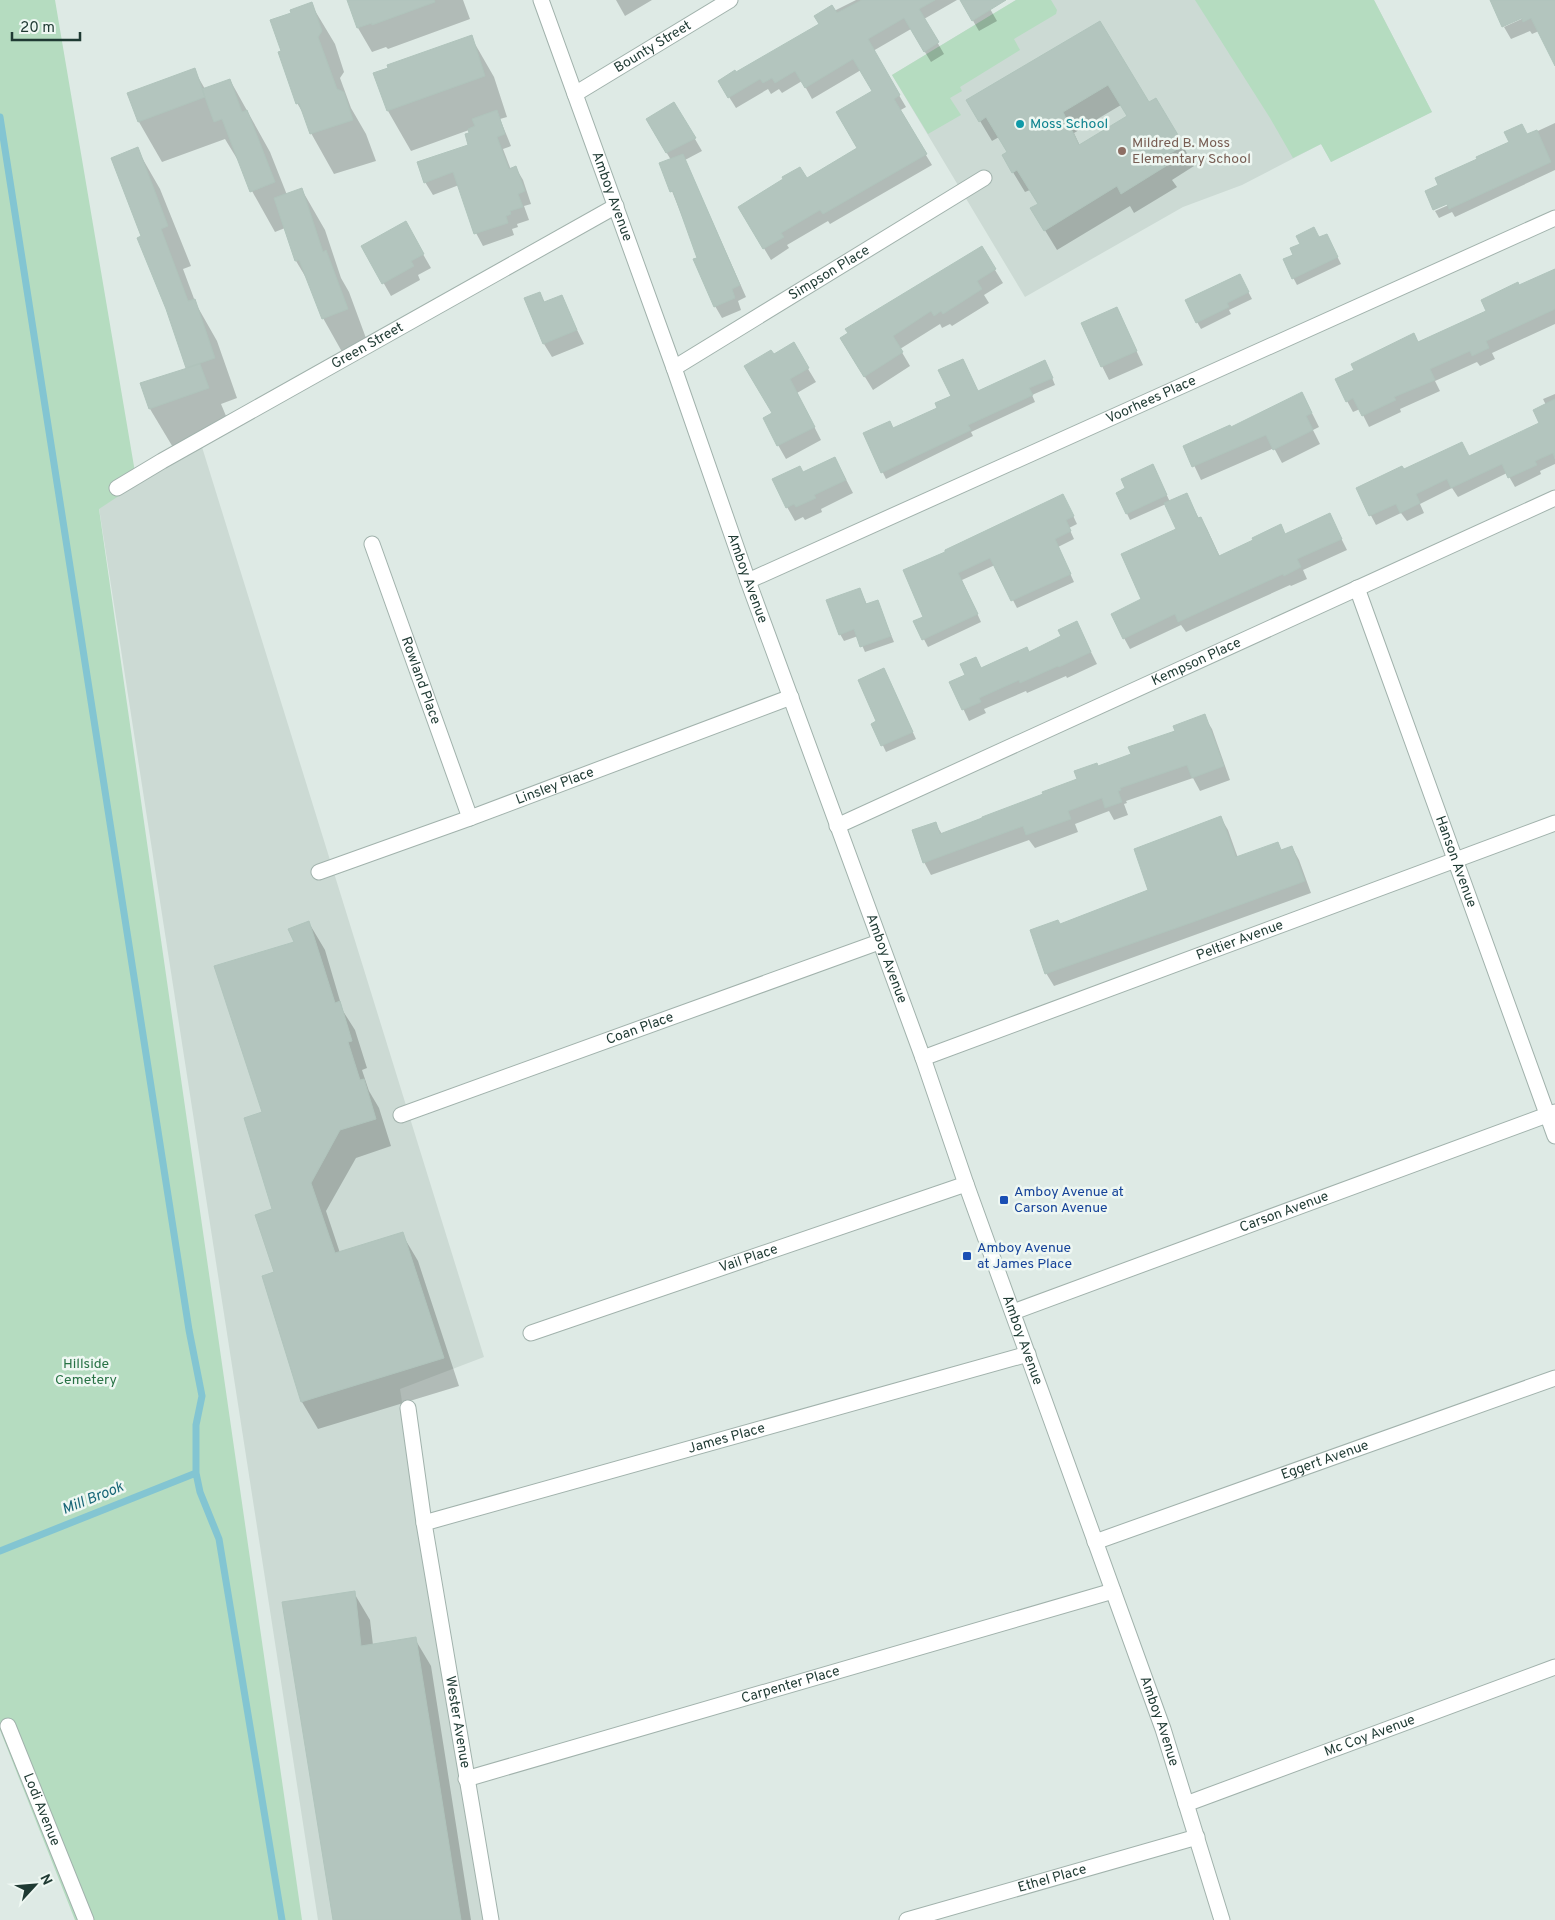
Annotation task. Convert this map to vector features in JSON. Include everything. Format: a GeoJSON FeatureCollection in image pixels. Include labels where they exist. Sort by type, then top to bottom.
{"type":"FeatureCollection","features":[{"type":"Feature","properties":{"kind":"street","name":"Amboy Avenue"},"geometry":{"type":"LineString","coordinates":[[541,0],[674,368],[748,581],[923,1058],[966,1184],[1163,1729],[1222,1920]]}},
{"type":"Feature","properties":{"kind":"street","name":"Bounty Street"},"geometry":{"type":"LineString","coordinates":[[575,94],[730,0]]}},
{"type":"Feature","properties":{"kind":"street","name":"Simpson Place"},"geometry":{"type":"LineString","coordinates":[[674,368],[984,178]]}},
{"type":"Feature","properties":{"kind":"street","name":"Green Street"},"geometry":{"type":"LineString","coordinates":[[117,488],[616,206]]}},
{"type":"Feature","properties":{"kind":"street","name":"Voorhees Place"},"geometry":{"type":"LineString","coordinates":[[748,581],[1555,218]]}},
{"type":"Feature","properties":{"kind":"street","name":"Kempson Place"},"geometry":{"type":"LineString","coordinates":[[837,826],[1555,498]]}},
{"type":"Feature","properties":{"kind":"street","name":"Rowland Place"},"geometry":{"type":"LineString","coordinates":[[372,544],[470,818]]}},
{"type":"Feature","properties":{"kind":"street","name":"Hanson Avenue"},"geometry":{"type":"LineString","coordinates":[[1357,588],[1551,1113],[1555,1136]]}},
{"type":"Feature","properties":{"kind":"street","name":"Linsley Place"},"geometry":{"type":"LineString","coordinates":[[319,872],[470,818],[791,697]]}},
{"type":"Feature","properties":{"kind":"street","name":"Peltier Avenue"},"geometry":{"type":"LineString","coordinates":[[923,1058],[1555,823]]}},
{"type":"Feature","properties":{"kind":"street","name":"Coan Place"},"geometry":{"type":"LineString","coordinates":[[400,1115],[879,942]]}},
{"type":"Feature","properties":{"kind":"street","name":"Carson Avenue"},"geometry":{"type":"LineString","coordinates":[[1013,1312],[1551,1113]]}},
{"type":"Feature","properties":{"kind":"street","name":"Vail Place"},"geometry":{"type":"LineString","coordinates":[[531,1333],[966,1184]]}},
{"type":"Feature","properties":{"kind":"street","name":"James Place"},"geometry":{"type":"LineString","coordinates":[[424,1523],[1028,1354]]}},
{"type":"Feature","properties":{"kind":"street","name":"Eggert Avenue"},"geometry":{"type":"LineString","coordinates":[[1095,1542],[1555,1378]]}},
{"type":"Feature","properties":{"kind":"street","name":"Wester Avenue"},"geometry":{"type":"LineString","coordinates":[[408,1408],[424,1523],[491,1920]]}},
{"type":"Feature","properties":{"kind":"street","name":"Carpenter Place"},"geometry":{"type":"LineString","coordinates":[[466,1779],[1114,1591]]}},
{"type":"Feature","properties":{"kind":"street","name":"Mc Coy Avenue"},"geometry":{"type":"LineString","coordinates":[[1186,1804],[1555,1668]]}},
{"type":"Feature","properties":{"kind":"street","name":"Lodi Avenue"},"geometry":{"type":"LineString","coordinates":[[8,1726],[86,1920]]}},
{"type":"Feature","properties":{"kind":"street","name":"Ethel Place"},"geometry":{"type":"LineString","coordinates":[[907,1920],[1197,1837]]}},
{"type":"Feature","properties":{"kind":"shaded area","name":"Mildred B. Moss Elementary School"},"geometry":{"type":"Polygon","coordinates":[[[1016,0],[1374,0],[1432,112],[1331,162],[1321,144],[1242,185],[1183,207],[1025,297],[892,75],[1016,0]]]}},
{"type":"Feature","properties":{"kind":"shaded area"},"geometry":{"type":"Polygon","coordinates":[[[202,447],[484,1357],[400,1389],[483,1920],[318,1920],[99,508],[202,447]]]}},
{"type":"Feature","properties":{"kind":"green space","name":"Hillside Cemetery"},"geometry":{"type":"Polygon","coordinates":[[[0,0],[55,0],[137,484],[99,509],[302,1920],[75,1920],[0,1730],[0,0]]]}},
{"type":"Feature","properties":{"kind":"green space"},"geometry":{"type":"Polygon","coordinates":[[[1016,0],[1051,0],[1057,10],[1056,14],[1014,39],[1020,50],[960,87],[962,91],[950,98],[961,115],[928,134],[892,75],[1016,0]]]}},
{"type":"Feature","properties":{"kind":"green space"},"geometry":{"type":"Polygon","coordinates":[[[1195,0],[1374,0],[1432,112],[1331,162],[1321,144],[1293,158],[1270,118],[1195,0]]]}},
{"type":"Feature","properties":{"kind":"building"},"geometry":{"type":"Polygon","coordinates":[[[347,0],[434,0],[435,2],[372,25],[372,23],[357,28],[347,0]]]}},
{"type":"Feature","properties":{"kind":"building"},"geometry":{"type":"Polygon","coordinates":[[[862,0],[935,0],[919,9],[939,42],[924,52],[904,18],[868,39],[900,95],[894,99],[927,154],[823,214],[820,210],[781,233],[784,237],[763,249],[738,207],[800,167],[807,178],[857,148],[836,112],[872,91],[853,59],[805,88],[795,71],[775,83],[772,78],[763,83],[760,79],[728,98],[718,81],[819,24],[814,16],[832,5],[837,13],[862,0]]]}},
{"type":"Feature","properties":{"kind":"building"},"geometry":{"type":"Polygon","coordinates":[[[960,0],[1006,0],[972,21],[960,0]]]}},
{"type":"Feature","properties":{"kind":"building"},"geometry":{"type":"Polygon","coordinates":[[[1490,0],[1555,0],[1555,66],[1531,18],[1523,22],[1522,18],[1502,27],[1490,0]]]}},
{"type":"Feature","properties":{"kind":"building"},"geometry":{"type":"Polygon","coordinates":[[[312,2],[322,31],[318,37],[337,89],[344,92],[353,120],[310,134],[299,103],[296,104],[278,52],[281,51],[270,20],[291,13],[290,10],[312,2]]]}},
{"type":"Feature","properties":{"kind":"building","name":"Moss School"},"geometry":{"type":"Polygon","coordinates":[[[1100,21],[1149,102],[1156,98],[1184,145],[1161,159],[1166,166],[1121,194],[1117,186],[1044,231],[1030,208],[1038,204],[1017,170],[1012,173],[1002,155],[1007,152],[986,117],[979,122],[966,100],[1100,21]],[[1108,85],[1063,112],[1079,145],[1127,116],[1108,85]]]}},
{"type":"Feature","properties":{"kind":"building"},"geometry":{"type":"Polygon","coordinates":[[[472,35],[485,76],[387,111],[373,73],[388,68],[387,65],[472,35]]]}},
{"type":"Feature","properties":{"kind":"building"},"geometry":{"type":"Polygon","coordinates":[[[195,68],[205,97],[138,122],[127,93],[195,68]]]}},
{"type":"Feature","properties":{"kind":"building"},"geometry":{"type":"Polygon","coordinates":[[[230,79],[242,112],[247,110],[275,182],[250,192],[222,119],[214,122],[202,89],[230,79]]]}},
{"type":"Feature","properties":{"kind":"building"},"geometry":{"type":"Polygon","coordinates":[[[674,102],[696,138],[666,153],[646,119],[674,102]]]}},
{"type":"Feature","properties":{"kind":"building"},"geometry":{"type":"Polygon","coordinates":[[[497,110],[505,134],[497,137],[509,169],[516,166],[525,191],[518,194],[523,207],[510,211],[511,214],[506,216],[508,223],[474,234],[453,172],[424,183],[417,162],[468,145],[465,134],[469,133],[468,129],[475,126],[472,119],[497,110]]]}},
{"type":"Feature","properties":{"kind":"building"},"geometry":{"type":"Polygon","coordinates":[[[1522,124],[1527,134],[1537,130],[1551,162],[1449,209],[1447,204],[1433,210],[1425,191],[1438,185],[1435,178],[1509,142],[1504,132],[1522,124]]]}},
{"type":"Feature","properties":{"kind":"building"},"geometry":{"type":"Polygon","coordinates":[[[138,147],[168,226],[161,229],[188,301],[195,299],[215,358],[186,368],[166,309],[137,238],[141,236],[111,158],[138,147]]]}},
{"type":"Feature","properties":{"kind":"building"},"geometry":{"type":"Polygon","coordinates":[[[683,154],[740,285],[732,289],[735,298],[714,307],[693,259],[697,258],[673,191],[670,192],[659,163],[683,154]]]}},
{"type":"Feature","properties":{"kind":"building"},"geometry":{"type":"Polygon","coordinates":[[[302,188],[323,252],[326,250],[348,309],[322,319],[299,260],[295,261],[274,198],[302,188]]]}},
{"type":"Feature","properties":{"kind":"building"},"geometry":{"type":"Polygon","coordinates":[[[406,221],[424,254],[411,261],[414,266],[382,284],[361,246],[406,221]]]}},
{"type":"Feature","properties":{"kind":"building"},"geometry":{"type":"Polygon","coordinates":[[[1314,227],[1319,237],[1327,234],[1338,257],[1292,279],[1283,259],[1293,255],[1290,248],[1300,244],[1296,236],[1314,227]]]}},
{"type":"Feature","properties":{"kind":"building"},"geometry":{"type":"Polygon","coordinates":[[[982,246],[996,269],[977,281],[982,289],[943,314],[941,311],[934,316],[931,311],[893,336],[903,352],[864,377],[840,338],[848,333],[845,329],[982,246]]]}},
{"type":"Feature","properties":{"kind":"building"},"geometry":{"type":"Polygon","coordinates":[[[1555,269],[1555,309],[1486,341],[1489,348],[1472,356],[1470,351],[1430,369],[1435,380],[1394,397],[1396,400],[1362,416],[1353,398],[1346,402],[1335,379],[1354,370],[1351,364],[1414,333],[1418,342],[1486,311],[1481,300],[1518,282],[1519,285],[1555,269]]]}},
{"type":"Feature","properties":{"kind":"building"},"geometry":{"type":"Polygon","coordinates":[[[1240,274],[1249,292],[1227,303],[1229,307],[1196,323],[1185,300],[1240,274]]]}},
{"type":"Feature","properties":{"kind":"building"},"geometry":{"type":"Polygon","coordinates":[[[540,292],[544,302],[562,295],[577,330],[543,344],[524,298],[540,292]]]}},
{"type":"Feature","properties":{"kind":"building"},"geometry":{"type":"Polygon","coordinates":[[[1117,307],[1137,351],[1101,367],[1081,323],[1117,307]]]}},
{"type":"Feature","properties":{"kind":"building"},"geometry":{"type":"Polygon","coordinates":[[[794,342],[809,368],[790,379],[815,427],[777,446],[763,418],[772,413],[744,366],[771,350],[774,354],[794,342]]]}},
{"type":"Feature","properties":{"kind":"building"},"geometry":{"type":"Polygon","coordinates":[[[963,359],[978,391],[1045,360],[1053,378],[1029,388],[1033,395],[968,425],[971,430],[881,473],[863,433],[890,421],[893,428],[937,408],[935,403],[951,396],[938,370],[963,359]]]}},
{"type":"Feature","properties":{"kind":"building"},"geometry":{"type":"Polygon","coordinates":[[[200,364],[209,388],[149,409],[140,383],[200,364]]]}},
{"type":"Feature","properties":{"kind":"building"},"geometry":{"type":"Polygon","coordinates":[[[1302,392],[1312,413],[1306,416],[1313,430],[1273,450],[1266,435],[1192,467],[1183,446],[1230,425],[1231,427],[1302,392]]]}},
{"type":"Feature","properties":{"kind":"building"},"geometry":{"type":"Polygon","coordinates":[[[1555,399],[1555,459],[1553,453],[1535,461],[1537,465],[1508,478],[1502,464],[1451,488],[1447,479],[1416,494],[1420,503],[1400,513],[1396,504],[1369,516],[1356,488],[1402,466],[1404,469],[1462,442],[1469,456],[1539,423],[1533,410],[1555,399]]]}},
{"type":"Feature","properties":{"kind":"building"},"geometry":{"type":"Polygon","coordinates":[[[835,457],[846,480],[814,495],[816,498],[796,507],[794,504],[786,508],[772,479],[800,466],[803,472],[835,457]]]}},
{"type":"Feature","properties":{"kind":"building"},"geometry":{"type":"Polygon","coordinates":[[[1153,464],[1167,495],[1126,514],[1116,493],[1125,488],[1121,479],[1153,464]]]}},
{"type":"Feature","properties":{"kind":"building"},"geometry":{"type":"Polygon","coordinates":[[[1187,493],[1198,518],[1201,517],[1219,556],[1281,524],[1285,534],[1330,513],[1342,539],[1297,559],[1301,567],[1284,576],[1283,574],[1178,622],[1175,614],[1123,639],[1111,614],[1141,599],[1121,554],[1176,529],[1164,503],[1187,493]]]}},
{"type":"Feature","properties":{"kind":"building"},"geometry":{"type":"Polygon","coordinates":[[[1063,494],[1074,516],[1066,520],[1071,531],[1055,539],[1071,574],[1011,601],[990,558],[958,573],[978,614],[922,640],[913,621],[923,617],[903,570],[945,552],[945,550],[1063,494]]]}},
{"type":"Feature","properties":{"kind":"building"},"geometry":{"type":"Polygon","coordinates":[[[860,588],[866,604],[878,600],[891,636],[860,647],[854,629],[839,635],[826,600],[860,588]]]}},
{"type":"Feature","properties":{"kind":"building"},"geometry":{"type":"Polygon","coordinates":[[[1077,621],[1091,652],[1020,683],[1019,680],[979,698],[981,702],[962,710],[949,682],[965,675],[960,664],[976,657],[981,668],[1027,647],[1029,652],[1061,636],[1058,630],[1077,621]]]}},
{"type":"Feature","properties":{"kind":"building"},"geometry":{"type":"Polygon","coordinates":[[[884,668],[913,732],[881,746],[871,724],[876,721],[858,680],[884,668]]]}},
{"type":"Feature","properties":{"kind":"building"},"geometry":{"type":"Polygon","coordinates":[[[1205,714],[1224,766],[1192,778],[1187,765],[1120,788],[1121,790],[1118,791],[1122,802],[1105,808],[1102,798],[1068,811],[1071,819],[1026,835],[1023,826],[923,863],[912,830],[936,822],[940,834],[1043,794],[1042,792],[1077,779],[1074,771],[1097,763],[1098,766],[1131,754],[1128,747],[1175,731],[1173,726],[1205,714]]]}},
{"type":"Feature","properties":{"kind":"building"},"geometry":{"type":"Polygon","coordinates":[[[1221,816],[1236,857],[1278,842],[1281,850],[1292,846],[1305,881],[1045,974],[1030,930],[1058,920],[1060,924],[1148,890],[1134,849],[1221,816]]]}},
{"type":"Feature","properties":{"kind":"building"},"geometry":{"type":"Polygon","coordinates":[[[309,921],[335,1003],[340,1001],[352,1041],[348,1042],[360,1080],[364,1079],[376,1119],[340,1130],[311,1183],[335,1253],[403,1232],[444,1358],[301,1402],[262,1276],[274,1272],[255,1215],[272,1209],[244,1118],[262,1112],[214,966],[294,942],[288,929],[309,921]]]}},
{"type":"Feature","properties":{"kind":"building"},"geometry":{"type":"Polygon","coordinates":[[[355,1591],[361,1646],[416,1637],[461,1920],[333,1920],[282,1602],[355,1591]]]}},
{"type":"Feature","properties":{"kind":"waterway"},"geometry":{"type":"LineString","coordinates":[[0,117],[189,1330],[202,1396],[196,1425],[196,1473],[200,1492],[219,1539],[282,1920]]}},
{"type":"Feature","properties":{"kind":"waterway","name":"Mill Brook"},"geometry":{"type":"LineString","coordinates":[[0,1551],[196,1473]]}},
{"type":"Feature","properties":{"kind":"place","name":"Moss School"},"geometry":{"type":"Point","coordinates":[1020,124]}},
{"type":"Feature","properties":{"kind":"place","name":"Mildred B. Moss Elementary School"},"geometry":{"type":"Point","coordinates":[1122,151]}},
{"type":"Feature","properties":{"kind":"place","name":"Amboy Avenue at Carson Avenue"},"geometry":{"type":"Point","coordinates":[1004,1200]}},
{"type":"Feature","properties":{"kind":"place","name":"Amboy Avenue at James Place"},"geometry":{"type":"Point","coordinates":[967,1256]}}]}
